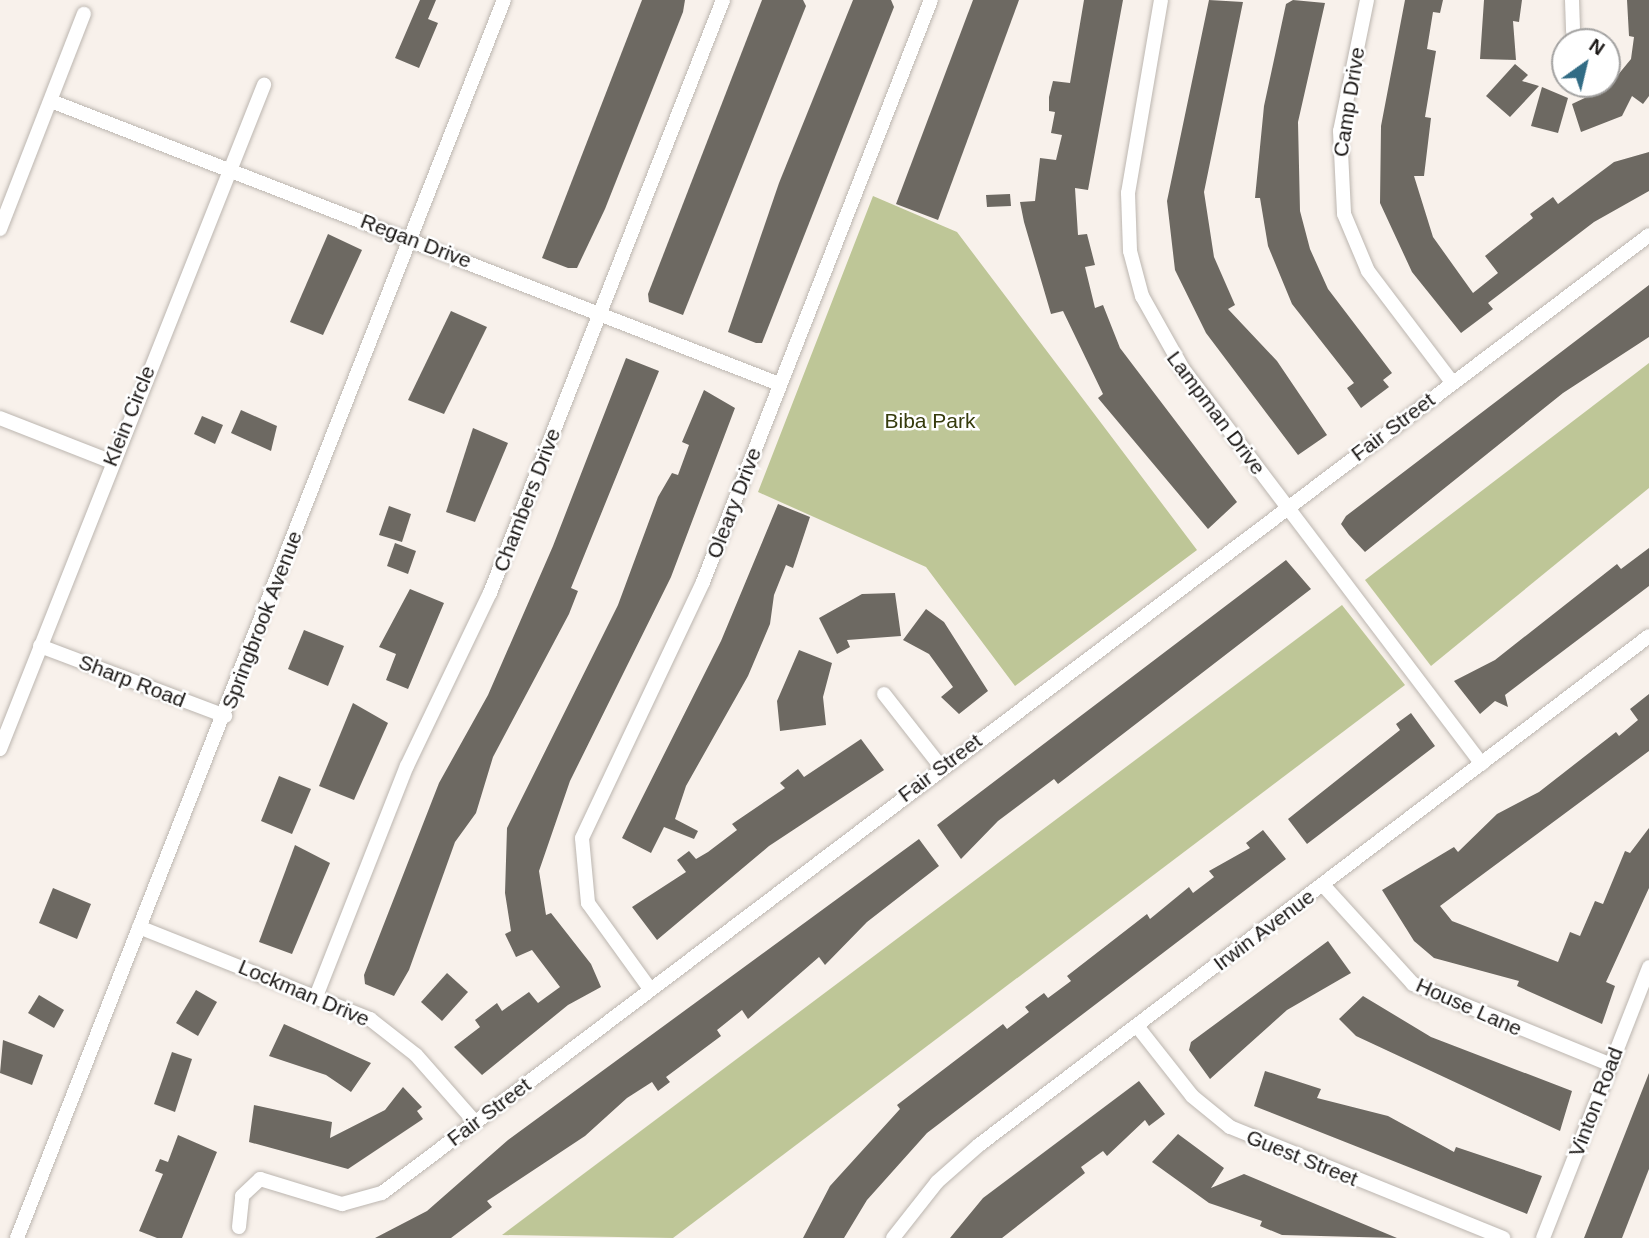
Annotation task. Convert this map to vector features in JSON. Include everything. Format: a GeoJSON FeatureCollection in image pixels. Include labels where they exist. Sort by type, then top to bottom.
{"type":"FeatureCollection","features":[{"type":"Feature","properties":{"kind":"street","name":"Springbrook Avenue"},"geometry":{"type":"LineString","coordinates":[[17,1238],[225,716],[504,0]]}},
{"type":"Feature","properties":{"kind":"street","name":"Chambers Drive"},"geometry":{"type":"LineString","coordinates":[[317,995],[407,766],[490,593],[723,0]]}},
{"type":"Feature","properties":{"kind":"street","name":"Oleary Drive"},"geometry":{"type":"LineString","coordinates":[[650,989],[588,903],[580,874],[582,838],[685,624],[931,0]]}},
{"type":"Feature","properties":{"kind":"street","name":"Lampman Drive"},"geometry":{"type":"LineString","coordinates":[[1161,0],[1129,171],[1135,275],[1165,344],[1482,764]]}},
{"type":"Feature","properties":{"kind":"street","name":"Camp Drive"},"geometry":{"type":"LineString","coordinates":[[1367,0],[1340,131],[1344,214],[1368,271],[1452,382]]}},
{"type":"Feature","properties":{"kind":"street"},"geometry":{"type":"LineString","coordinates":[[1572,0],[1573,28]]}},
{"type":"Feature","properties":{"kind":"street"},"geometry":{"type":"LineString","coordinates":[[0,229],[84,14]]}},
{"type":"Feature","properties":{"kind":"street","name":"Klein Circle"},"geometry":{"type":"LineString","coordinates":[[0,749],[110,461],[264,85]]}},
{"type":"Feature","properties":{"kind":"street","name":"Regan Drive"},"geometry":{"type":"LineString","coordinates":[[51,101],[779,384]]}},
{"type":"Feature","properties":{"kind":"street","name":"Fair Street"},"geometry":{"type":"LineString","coordinates":[[239,1227],[242,1196],[260,1179],[327,1201],[363,1202],[475,1122],[1286,506],[1649,235]]}},
{"type":"Feature","properties":{"kind":"street"},"geometry":{"type":"LineString","coordinates":[[0,418],[110,461]]}},
{"type":"Feature","properties":{"kind":"street","name":"Irwin Avenue"},"geometry":{"type":"LineString","coordinates":[[893,1238],[964,1156],[1649,636]]}},
{"type":"Feature","properties":{"kind":"street","name":"Sharp Road"},"geometry":{"type":"LineString","coordinates":[[40,646],[225,716]]}},
{"type":"Feature","properties":{"kind":"street"},"geometry":{"type":"LineString","coordinates":[[884,694],[941,767]]}},
{"type":"Feature","properties":{"kind":"street","name":"House Lane"},"geometry":{"type":"LineString","coordinates":[[1323,885],[1413,984],[1611,1065]]}},
{"type":"Feature","properties":{"kind":"street","name":"Lockman Drive"},"geometry":{"type":"LineString","coordinates":[[139,927],[317,995],[400,1040],[475,1122]]}},
{"type":"Feature","properties":{"kind":"street","name":"Vinton Road"},"geometry":{"type":"LineString","coordinates":[[1542,1238],[1649,967]]}},
{"type":"Feature","properties":{"kind":"street","name":"Guest Street"},"geometry":{"type":"LineString","coordinates":[[1137,1027],[1185,1089],[1230,1127],[1503,1238]]}},
{"type":"Feature","properties":{"kind":"green space","name":"Biba Park"},"geometry":{"type":"Polygon","coordinates":[[[873,196],[957,232],[1197,550],[1015,686],[926,567],[758,492],[873,196]]]}},
{"type":"Feature","properties":{"kind":"green space"},"geometry":{"type":"Polygon","coordinates":[[[1649,363],[1649,488],[1431,666],[1365,580],[1649,363]]]}},
{"type":"Feature","properties":{"kind":"green space"},"geometry":{"type":"Polygon","coordinates":[[[1342,605],[1405,685],[673,1238],[502,1235],[1342,605]]]}},
{"type":"Feature","properties":{"kind":"building"},"geometry":{"type":"Polygon","coordinates":[[[420,0],[436,0],[428,19],[438,23],[419,68],[395,58],[420,0]]]}},
{"type":"Feature","properties":{"kind":"building"},"geometry":{"type":"Polygon","coordinates":[[[642,0],[685,0],[683,12],[605,209],[577,268],[568,268],[542,258],[642,0]]]}},
{"type":"Feature","properties":{"kind":"building"},"geometry":{"type":"Polygon","coordinates":[[[762,0],[803,0],[806,6],[683,315],[649,302],[648,294],[762,0]]]}},
{"type":"Feature","properties":{"kind":"building"},"geometry":{"type":"Polygon","coordinates":[[[853,0],[891,0],[894,7],[762,343],[756,343],[728,332],[779,183],[853,0]]]}},
{"type":"Feature","properties":{"kind":"building"},"geometry":{"type":"Polygon","coordinates":[[[973,0],[1019,0],[938,220],[896,204],[973,0]]]}},
{"type":"Feature","properties":{"kind":"building"},"geometry":{"type":"Polygon","coordinates":[[[1084,0],[1123,0],[1088,190],[1075,188],[1078,235],[1087,234],[1095,265],[1085,267],[1095,308],[1103,305],[1120,348],[1237,502],[1208,529],[1098,398],[1103,394],[1063,311],[1051,314],[1024,222],[1020,202],[1035,201],[1040,158],[1056,160],[1062,135],[1051,133],[1055,112],[1049,111],[1049,97],[1053,81],[1070,83],[1084,0]]]}},
{"type":"Feature","properties":{"kind":"building"},"geometry":{"type":"Polygon","coordinates":[[[1209,0],[1243,2],[1204,192],[1214,257],[1235,305],[1228,309],[1277,361],[1327,435],[1298,455],[1206,333],[1175,270],[1167,201],[1209,0]]]}},
{"type":"Feature","properties":{"kind":"building"},"geometry":{"type":"Polygon","coordinates":[[[1293,0],[1325,3],[1298,122],[1300,211],[1310,249],[1328,289],[1392,373],[1383,380],[1389,387],[1361,408],[1347,388],[1354,383],[1292,304],[1268,246],[1260,198],[1255,198],[1264,106],[1286,4],[1293,0]]]}},
{"type":"Feature","properties":{"kind":"building"},"geometry":{"type":"Polygon","coordinates":[[[1405,0],[1443,0],[1440,13],[1433,12],[1427,49],[1436,51],[1425,117],[1431,118],[1424,176],[1414,176],[1433,237],[1473,293],[1498,273],[1485,256],[1533,218],[1530,214],[1553,197],[1558,204],[1614,162],[1649,152],[1649,191],[1594,222],[1488,303],[1493,309],[1461,333],[1412,272],[1380,203],[1381,126],[1405,0]]]}},
{"type":"Feature","properties":{"kind":"building"},"geometry":{"type":"Polygon","coordinates":[[[1484,0],[1522,0],[1519,22],[1513,21],[1516,60],[1480,59],[1484,0]]]}},
{"type":"Feature","properties":{"kind":"building"},"geometry":{"type":"Polygon","coordinates":[[[1627,0],[1649,0],[1649,96],[1643,104],[1632,96],[1622,116],[1581,132],[1572,104],[1585,98],[1621,98],[1621,71],[1631,59],[1634,37],[1629,36],[1627,0]]]}},
{"type":"Feature","properties":{"kind":"building"},"geometry":{"type":"Polygon","coordinates":[[[1515,64],[1528,75],[1522,81],[1539,86],[1510,117],[1486,96],[1515,64]]]}},
{"type":"Feature","properties":{"kind":"building"},"geometry":{"type":"Polygon","coordinates":[[[1542,87],[1551,91],[1551,98],[1568,98],[1558,133],[1531,126],[1542,87]]]}},
{"type":"Feature","properties":{"kind":"building"},"geometry":{"type":"Polygon","coordinates":[[[1010,194],[1011,206],[987,207],[986,195],[1010,194]]]}},
{"type":"Feature","properties":{"kind":"building"},"geometry":{"type":"Polygon","coordinates":[[[328,234],[362,250],[323,335],[290,322],[328,234]]]}},
{"type":"Feature","properties":{"kind":"building"},"geometry":{"type":"Polygon","coordinates":[[[1649,285],[1649,337],[1563,393],[1365,552],[1349,535],[1341,524],[1346,516],[1649,285]]]}},
{"type":"Feature","properties":{"kind":"building"},"geometry":{"type":"Polygon","coordinates":[[[451,311],[487,327],[444,414],[408,400],[451,311]]]}},
{"type":"Feature","properties":{"kind":"building"},"geometry":{"type":"Polygon","coordinates":[[[626,358],[659,371],[571,588],[578,591],[569,614],[493,757],[476,813],[455,842],[409,970],[394,996],[365,984],[364,975],[439,783],[488,695],[553,546],[626,358]]]}},
{"type":"Feature","properties":{"kind":"building"},"geometry":{"type":"Polygon","coordinates":[[[704,390],[735,408],[671,577],[570,781],[539,871],[546,915],[551,913],[591,964],[601,987],[568,1005],[482,1075],[454,1047],[480,1027],[475,1020],[497,1003],[502,1011],[529,992],[538,1003],[560,987],[532,950],[516,957],[505,934],[511,931],[505,893],[507,828],[618,605],[658,497],[672,473],[678,475],[689,445],[682,442],[704,390]]]}},
{"type":"Feature","properties":{"kind":"building"},"geometry":{"type":"Polygon","coordinates":[[[241,410],[277,426],[271,451],[231,433],[241,410]]]}},
{"type":"Feature","properties":{"kind":"building"},"geometry":{"type":"Polygon","coordinates":[[[202,416],[223,425],[215,444],[194,434],[202,416]]]}},
{"type":"Feature","properties":{"kind":"building"},"geometry":{"type":"Polygon","coordinates":[[[473,428],[508,443],[475,522],[446,512],[473,428]]]}},
{"type":"Feature","properties":{"kind":"building"},"geometry":{"type":"Polygon","coordinates":[[[778,504],[810,517],[793,568],[786,565],[774,595],[770,624],[748,676],[686,786],[675,819],[698,831],[694,839],[664,827],[651,853],[622,838],[721,641],[778,504]]]}},
{"type":"Feature","properties":{"kind":"building"},"geometry":{"type":"Polygon","coordinates":[[[389,506],[411,514],[402,542],[379,535],[389,506]]]}},
{"type":"Feature","properties":{"kind":"building"},"geometry":{"type":"Polygon","coordinates":[[[395,543],[416,551],[408,574],[387,566],[395,543]]]}},
{"type":"Feature","properties":{"kind":"building"},"geometry":{"type":"Polygon","coordinates":[[[1649,548],[1649,586],[1505,695],[1508,707],[1495,701],[1480,714],[1454,681],[1495,660],[1617,564],[1621,569],[1649,548]]]}},
{"type":"Feature","properties":{"kind":"building"},"geometry":{"type":"Polygon","coordinates":[[[1286,560],[1311,589],[1058,784],[1054,779],[998,821],[961,859],[937,825],[1286,560]]]}},
{"type":"Feature","properties":{"kind":"building"},"geometry":{"type":"Polygon","coordinates":[[[410,589],[444,603],[408,689],[386,680],[396,654],[379,647],[410,589]]]}},
{"type":"Feature","properties":{"kind":"building"},"geometry":{"type":"Polygon","coordinates":[[[895,593],[901,636],[847,640],[850,647],[837,654],[819,618],[862,594],[895,593]]]}},
{"type":"Feature","properties":{"kind":"building"},"geometry":{"type":"Polygon","coordinates":[[[926,609],[944,622],[988,691],[959,714],[941,697],[953,687],[929,654],[903,640],[926,609]]]}},
{"type":"Feature","properties":{"kind":"building"},"geometry":{"type":"Polygon","coordinates":[[[304,630],[344,646],[328,686],[288,669],[304,630]]]}},
{"type":"Feature","properties":{"kind":"building"},"geometry":{"type":"Polygon","coordinates":[[[799,650],[832,663],[823,697],[826,725],[780,731],[777,701],[799,650]]]}},
{"type":"Feature","properties":{"kind":"building"},"geometry":{"type":"Polygon","coordinates":[[[1649,694],[1649,751],[1440,906],[1452,921],[1558,962],[1570,932],[1580,936],[1595,901],[1603,904],[1625,851],[1630,853],[1649,828],[1649,888],[1606,982],[1615,986],[1602,1024],[1517,986],[1519,981],[1434,958],[1414,941],[1382,890],[1454,847],[1458,852],[1497,814],[1539,792],[1616,732],[1619,736],[1638,720],[1630,709],[1649,694]]]}},
{"type":"Feature","properties":{"kind":"building"},"geometry":{"type":"Polygon","coordinates":[[[353,703],[388,723],[354,800],[319,786],[353,703]]]}},
{"type":"Feature","properties":{"kind":"building"},"geometry":{"type":"Polygon","coordinates":[[[1411,713],[1435,746],[1307,844],[1288,819],[1400,730],[1396,724],[1411,713]]]}},
{"type":"Feature","properties":{"kind":"building"},"geometry":{"type":"Polygon","coordinates":[[[861,739],[884,770],[769,846],[657,940],[632,907],[686,872],[677,860],[689,851],[696,859],[708,852],[737,830],[732,824],[785,788],[780,783],[798,769],[804,777],[861,739]]]}},
{"type":"Feature","properties":{"kind":"building"},"geometry":{"type":"Polygon","coordinates":[[[279,776],[311,789],[292,834],[261,821],[279,776]]]}},
{"type":"Feature","properties":{"kind":"building"},"geometry":{"type":"Polygon","coordinates":[[[1263,830],[1286,859],[927,1133],[867,1200],[844,1238],[803,1238],[830,1186],[900,1109],[897,1105],[1003,1024],[1007,1029],[1029,1012],[1025,1007],[1044,993],[1048,998],[1071,981],[1067,976],[1147,914],[1150,919],[1189,887],[1193,893],[1214,877],[1209,871],[1250,848],[1246,843],[1263,830]]]}},
{"type":"Feature","properties":{"kind":"building"},"geometry":{"type":"Polygon","coordinates":[[[919,839],[939,866],[867,922],[825,965],[819,957],[748,1019],[742,1010],[717,1030],[721,1036],[666,1077],[670,1082],[658,1091],[652,1082],[627,1098],[585,1136],[487,1201],[492,1207],[451,1238],[375,1238],[427,1211],[508,1140],[919,839]]]}},
{"type":"Feature","properties":{"kind":"building"},"geometry":{"type":"Polygon","coordinates":[[[295,845],[330,863],[292,954],[259,942],[295,845]]]}},
{"type":"Feature","properties":{"kind":"building"},"geometry":{"type":"Polygon","coordinates":[[[53,888],[91,904],[77,939],[39,923],[53,888]]]}},
{"type":"Feature","properties":{"kind":"building"},"geometry":{"type":"Polygon","coordinates":[[[1328,941],[1351,973],[1287,1010],[1210,1079],[1189,1050],[1191,1042],[1328,941]]]}},
{"type":"Feature","properties":{"kind":"building"},"geometry":{"type":"Polygon","coordinates":[[[447,973],[468,992],[442,1021],[421,1002],[447,973]]]}},
{"type":"Feature","properties":{"kind":"building"},"geometry":{"type":"Polygon","coordinates":[[[196,990],[217,1002],[198,1036],[176,1023],[196,990]]]}},
{"type":"Feature","properties":{"kind":"building"},"geometry":{"type":"Polygon","coordinates":[[[39,995],[64,1010],[54,1028],[28,1013],[39,995]]]}},
{"type":"Feature","properties":{"kind":"building"},"geometry":{"type":"Polygon","coordinates":[[[1363,996],[1431,1037],[1572,1091],[1560,1131],[1356,1036],[1339,1019],[1363,996]]]}},
{"type":"Feature","properties":{"kind":"building"},"geometry":{"type":"Polygon","coordinates":[[[284,1024],[371,1063],[351,1092],[326,1075],[269,1056],[284,1024]]]}},
{"type":"Feature","properties":{"kind":"building"},"geometry":{"type":"Polygon","coordinates":[[[3,1040],[43,1055],[32,1085],[0,1073],[3,1040]]]}},
{"type":"Feature","properties":{"kind":"building"},"geometry":{"type":"Polygon","coordinates":[[[172,1052],[192,1059],[175,1112],[154,1104],[172,1052]]]}},
{"type":"Feature","properties":{"kind":"building"},"geometry":{"type":"Polygon","coordinates":[[[1265,1071],[1321,1089],[1317,1098],[1388,1116],[1454,1152],[1456,1147],[1542,1176],[1527,1214],[1254,1106],[1265,1071]]]}},
{"type":"Feature","properties":{"kind":"building"},"geometry":{"type":"Polygon","coordinates":[[[1649,1073],[1649,1169],[1622,1238],[1584,1238],[1649,1073]]]}},
{"type":"Feature","properties":{"kind":"building"},"geometry":{"type":"Polygon","coordinates":[[[1139,1081],[1165,1114],[1149,1126],[1145,1120],[1107,1156],[1103,1151],[1081,1167],[1085,1173],[1002,1238],[950,1238],[983,1198],[1139,1081]]]}},
{"type":"Feature","properties":{"kind":"building"},"geometry":{"type":"Polygon","coordinates":[[[403,1087],[422,1107],[417,1111],[423,1119],[348,1169],[249,1142],[254,1105],[332,1122],[330,1138],[385,1110],[403,1087]]]}},
{"type":"Feature","properties":{"kind":"building"},"geometry":{"type":"Polygon","coordinates":[[[1178,1134],[1224,1168],[1211,1188],[1244,1174],[1397,1238],[1282,1235],[1260,1226],[1262,1221],[1209,1203],[1152,1162],[1178,1134]]]}},
{"type":"Feature","properties":{"kind":"building"},"geometry":{"type":"Polygon","coordinates":[[[178,1135],[217,1152],[182,1238],[157,1238],[139,1231],[163,1174],[155,1171],[160,1159],[168,1162],[178,1135]]]}}]}
